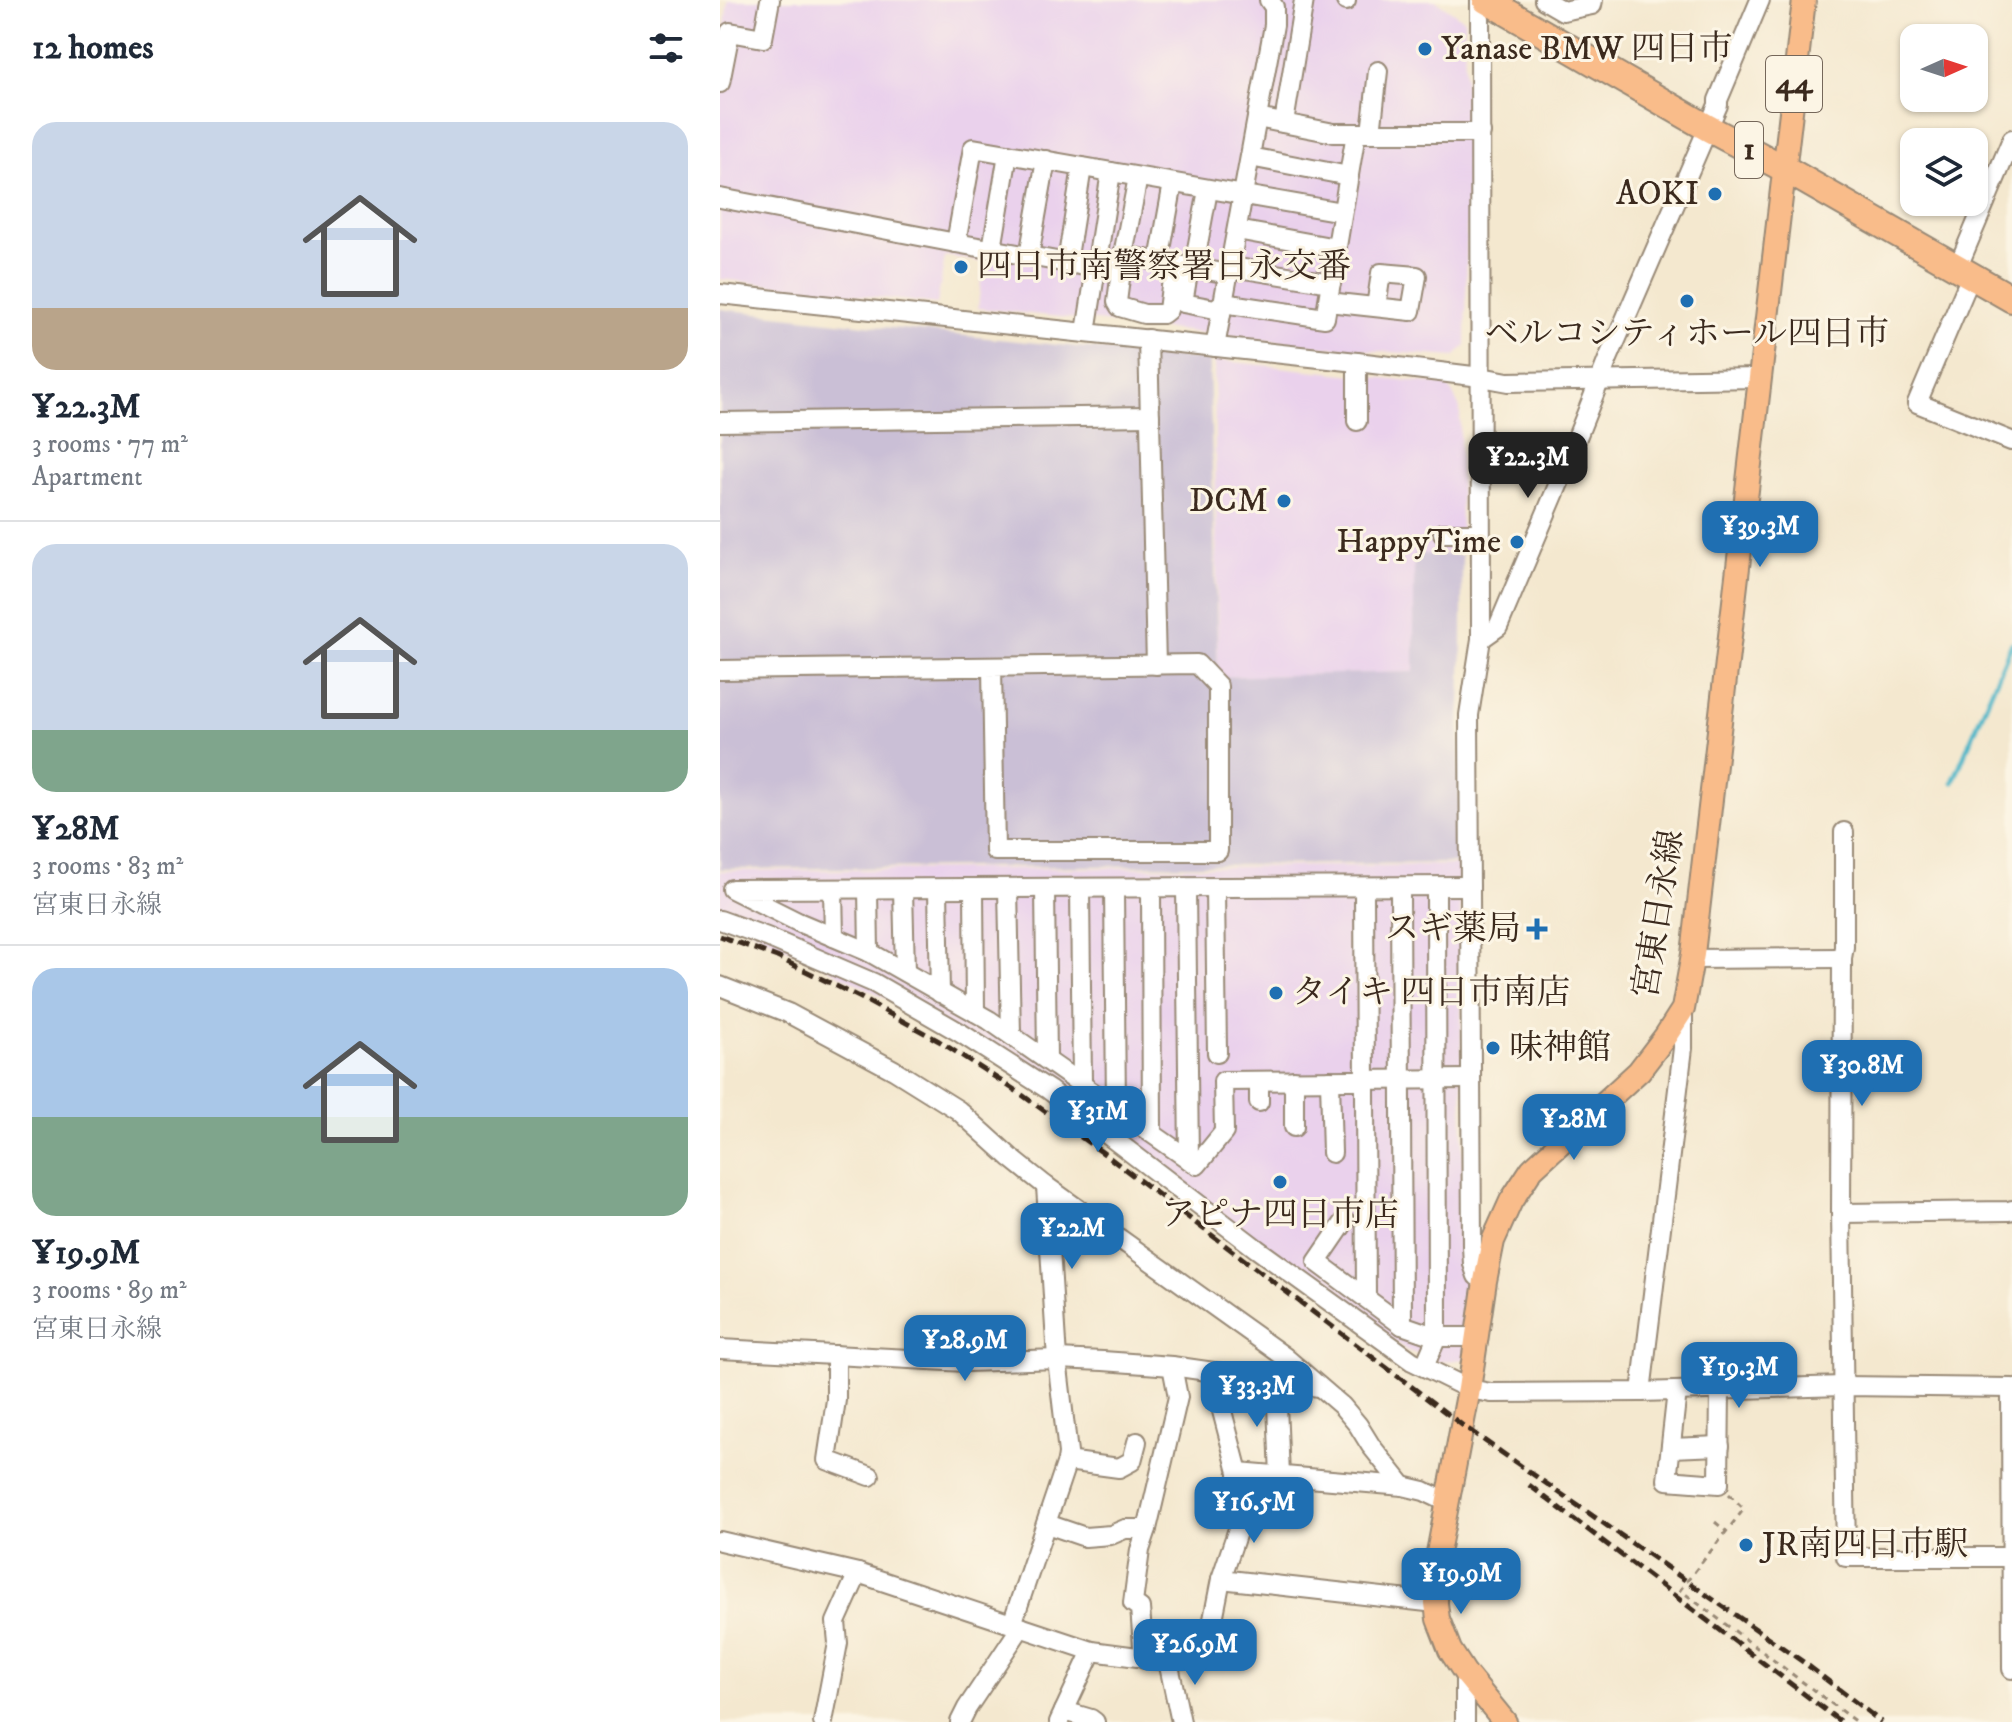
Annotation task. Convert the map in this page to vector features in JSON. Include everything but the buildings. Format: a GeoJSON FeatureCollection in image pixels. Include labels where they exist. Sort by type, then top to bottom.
{"type":"FeatureCollection","features":[{"type":"Feature","properties":{"kind":"highway","name":"1"},"geometry":{"type":"LineString","coordinates":[[1486,0],[1523,9],[1708,128],[2012,299]]}},
{"type":"Feature","properties":{"kind":"main road","name":"44"},"geometry":{"type":"LineString","coordinates":[[1785,169],[1804,0]]}},
{"type":"Feature","properties":{"kind":"main road","name":"宮東日永線"},"geometry":{"type":"LineString","coordinates":[[1505,1722],[1450,1650],[1438,1619],[1436,1603],[1438,1553],[1469,1389],[1485,1281],[1493,1241],[1511,1201],[1532,1169],[1639,1071],[1683,1009],[1785,169]]}},
{"type":"Feature","properties":{"kind":"street"},"geometry":{"type":"LineString","coordinates":[[720,83],[730,32],[763,38],[770,0]]}},
{"type":"Feature","properties":{"kind":"street"},"geometry":{"type":"LineString","coordinates":[[1480,0],[1481,639],[1469,715],[1472,1246],[1477,1276],[1485,1281]]}},
{"type":"Feature","properties":{"kind":"street"},"geometry":{"type":"LineString","coordinates":[[1544,0],[1563,11],[1592,5],[1593,0]]}},
{"type":"Feature","properties":{"kind":"street"},"geometry":{"type":"LineString","coordinates":[[1481,639],[1498,627],[1760,0]]}},
{"type":"Feature","properties":{"kind":"street"},"geometry":{"type":"LineString","coordinates":[[1215,347],[1274,25],[1272,4],[1304,3],[1284,123]]}},
{"type":"Feature","properties":{"kind":"street"},"geometry":{"type":"LineString","coordinates":[[1174,264],[1183,303],[1215,309],[1223,303],[1325,318],[1349,176],[1378,71]]}},
{"type":"Feature","properties":{"kind":"street"},"geometry":{"type":"LineString","coordinates":[[1257,118],[1334,133],[1481,133]]}},
{"type":"Feature","properties":{"kind":"street"},"geometry":{"type":"LineString","coordinates":[[2011,441],[1917,403],[2012,139]]}},
{"type":"Feature","properties":{"kind":"street"},"geometry":{"type":"LineString","coordinates":[[956,243],[973,148],[1342,212]]}},
{"type":"Feature","properties":{"kind":"street"},"geometry":{"type":"LineString","coordinates":[[992,249],[1008,154]]}},
{"type":"Feature","properties":{"kind":"street"},"geometry":{"type":"LineString","coordinates":[[1250,157],[1349,176]]}},
{"type":"Feature","properties":{"kind":"street"},"geometry":{"type":"LineString","coordinates":[[1029,256],[1046,160]]}},
{"type":"Feature","properties":{"kind":"street"},"geometry":{"type":"LineString","coordinates":[[1067,263],[1082,167]]}},
{"type":"Feature","properties":{"kind":"street"},"geometry":{"type":"LineString","coordinates":[[1086,332],[1111,172]]}},
{"type":"Feature","properties":{"kind":"street"},"geometry":{"type":"LineString","coordinates":[[1138,177],[1117,302],[1120,307],[1144,314],[1163,314],[1168,310],[1174,264],[1173,183]]}},
{"type":"Feature","properties":{"kind":"street"},"geometry":{"type":"LineString","coordinates":[[1174,264],[1195,260],[1208,190]]}},
{"type":"Feature","properties":{"kind":"street"},"geometry":{"type":"LineString","coordinates":[[720,198],[1096,268]]}},
{"type":"Feature","properties":{"kind":"street"},"geometry":{"type":"LineString","coordinates":[[1237,230],[1336,248]]}},
{"type":"Feature","properties":{"kind":"street"},"geometry":{"type":"LineString","coordinates":[[1123,255],[1229,274],[1238,268],[1376,307]]}},
{"type":"Feature","properties":{"kind":"street"},"geometry":{"type":"LineString","coordinates":[[720,294],[1357,362],[1508,382],[1759,378]]}},
{"type":"Feature","properties":{"kind":"street"},"geometry":{"type":"LineString","coordinates":[[1148,339],[1156,665]]}},
{"type":"Feature","properties":{"kind":"street"},"geometry":{"type":"LineString","coordinates":[[1357,362],[1357,421]]}},
{"type":"Feature","properties":{"kind":"street"},"geometry":{"type":"LineString","coordinates":[[720,422],[1150,416]]}},
{"type":"Feature","properties":{"kind":"street"},"geometry":{"type":"LineString","coordinates":[[1443,533],[1480,533]]}},
{"type":"Feature","properties":{"kind":"street"},"geometry":{"type":"LineString","coordinates":[[720,670],[1197,664],[1218,686],[1218,851],[995,851],[992,667]]}},
{"type":"Feature","properties":{"kind":"street"},"geometry":{"type":"LineString","coordinates":[[1844,832],[1841,1213],[1846,1557],[2011,1557]]}},
{"type":"Feature","properties":{"kind":"street"},"geometry":{"type":"LineString","coordinates":[[1470,886],[732,889],[798,922],[869,952],[975,1012],[1197,1165],[1224,1132],[1223,1081],[1471,1079]]}},
{"type":"Feature","properties":{"kind":"street"},"geometry":{"type":"LineString","coordinates":[[1364,887],[1366,1298]]}},
{"type":"Feature","properties":{"kind":"street"},"geometry":{"type":"LineString","coordinates":[[1400,887],[1402,1325]]}},
{"type":"Feature","properties":{"kind":"street"},"geometry":{"type":"LineString","coordinates":[[1424,1367],[1437,1337],[1436,887]]}},
{"type":"Feature","properties":{"kind":"street"},"geometry":{"type":"LineString","coordinates":[[1008,888],[1011,1035]]}},
{"type":"Feature","properties":{"kind":"street"},"geometry":{"type":"LineString","coordinates":[[1045,888],[1047,1060]]}},
{"type":"Feature","properties":{"kind":"street"},"geometry":{"type":"LineString","coordinates":[[1080,888],[1082,1083]]}},
{"type":"Feature","properties":{"kind":"street"},"geometry":{"type":"LineString","coordinates":[[1114,888],[1116,1108]]}},
{"type":"Feature","properties":{"kind":"street"},"geometry":{"type":"LineString","coordinates":[[1151,888],[1152,1133]]}},
{"type":"Feature","properties":{"kind":"street"},"geometry":{"type":"LineString","coordinates":[[1186,888],[1189,1160]]}},
{"type":"Feature","properties":{"kind":"street"},"geometry":{"type":"LineString","coordinates":[[1215,888],[1217,1053]]}},
{"type":"Feature","properties":{"kind":"street"},"geometry":{"type":"LineString","coordinates":[[797,889],[798,922]]}},
{"type":"Feature","properties":{"kind":"street"},"geometry":{"type":"LineString","coordinates":[[833,889],[834,937]]}},
{"type":"Feature","properties":{"kind":"street"},"geometry":{"type":"LineString","coordinates":[[868,889],[869,952]]}},
{"type":"Feature","properties":{"kind":"street"},"geometry":{"type":"LineString","coordinates":[[903,889],[905,972]]}},
{"type":"Feature","properties":{"kind":"street"},"geometry":{"type":"LineString","coordinates":[[938,889],[940,993]]}},
{"type":"Feature","properties":{"kind":"street"},"geometry":{"type":"LineString","coordinates":[[974,889],[975,1012]]}},
{"type":"Feature","properties":{"kind":"street"},"geometry":{"type":"LineString","coordinates":[[720,920],[874,983],[959,1032],[1049,1090],[1257,1249],[1412,1361],[1469,1389],[1491,1393],[1843,1386],[2011,1388],[2012,1669]]}},
{"type":"Feature","properties":{"kind":"street"},"geometry":{"type":"LineString","coordinates":[[1691,959],[1842,958]]}},
{"type":"Feature","properties":{"kind":"street"},"geometry":{"type":"LineString","coordinates":[[720,986],[788,1013],[894,1070],[958,1110],[1046,1186],[1285,1357],[1322,1388],[1358,1425],[1403,1486]]}},
{"type":"Feature","properties":{"kind":"street"},"geometry":{"type":"LineString","coordinates":[[1641,1392],[1683,1048],[1683,1009]]}},
{"type":"Feature","properties":{"kind":"street"},"geometry":{"type":"LineString","coordinates":[[1294,1080],[1294,1127]]}},
{"type":"Feature","properties":{"kind":"street"},"geometry":{"type":"LineString","coordinates":[[1330,1080],[1332,1153]]}},
{"type":"Feature","properties":{"kind":"street"},"geometry":{"type":"LineString","coordinates":[[1259,1081],[1259,1102]]}},
{"type":"Feature","properties":{"kind":"street"},"geometry":{"type":"LineString","coordinates":[[960,1722],[1017,1626],[1067,1461],[1046,1186]]}},
{"type":"Feature","properties":{"kind":"street"},"geometry":{"type":"LineString","coordinates":[[1841,1213],[2012,1210]]}},
{"type":"Feature","properties":{"kind":"street"},"geometry":{"type":"LineString","coordinates":[[1345,1221],[1317,1262],[1402,1325],[1437,1337],[1477,1337]]}},
{"type":"Feature","properties":{"kind":"street"},"geometry":{"type":"LineString","coordinates":[[720,1349],[966,1362],[1057,1359],[1172,1366],[1322,1388]]}},
{"type":"Feature","properties":{"kind":"street"},"geometry":{"type":"LineString","coordinates":[[836,1355],[836,1400],[827,1460],[870,1476]]}},
{"type":"Feature","properties":{"kind":"street"},"geometry":{"type":"LineString","coordinates":[[1144,1659],[1140,1608],[1133,1603],[1140,1550],[1178,1397],[1172,1366]]}},
{"type":"Feature","properties":{"kind":"street"},"geometry":{"type":"LineString","coordinates":[[720,1541],[858,1573],[1092,1651],[1168,1661],[1206,1655],[1221,1579],[1238,1529],[1238,1472],[1214,1372]]}},
{"type":"Feature","properties":{"kind":"street"},"geometry":{"type":"LineString","coordinates":[[1276,1381],[1280,1476]]}},
{"type":"Feature","properties":{"kind":"street"},"geometry":{"type":"LineString","coordinates":[[1677,1391],[1667,1480],[1719,1484],[1720,1389]]}},
{"type":"Feature","properties":{"kind":"street"},"geometry":{"type":"LineString","coordinates":[[1067,1461],[1123,1468],[1132,1461],[1137,1442]]}},
{"type":"Feature","properties":{"kind":"street"},"geometry":{"type":"LineString","coordinates":[[1671,1448],[1720,1446]]}},
{"type":"Feature","properties":{"kind":"street"},"geometry":{"type":"LineString","coordinates":[[1238,1472],[1403,1486],[1424,1491],[1447,1502]]}},
{"type":"Feature","properties":{"kind":"street"},"geometry":{"type":"LineString","coordinates":[[1047,1524],[1085,1537],[1111,1535],[1125,1529],[1147,1529]]}},
{"type":"Feature","properties":{"kind":"street"},"geometry":{"type":"LineString","coordinates":[[823,1722],[838,1643],[836,1622],[858,1573]]}},
{"type":"Feature","properties":{"kind":"street"},"geometry":{"type":"LineString","coordinates":[[1221,1579],[1436,1603]]}},
{"type":"Feature","properties":{"kind":"street"},"geometry":{"type":"LineString","coordinates":[[1092,1651],[1061,1717],[1095,1722]]}},
{"type":"Feature","properties":{"kind":"street"},"geometry":{"type":"LineString","coordinates":[[1168,1661],[1181,1722]]}},
{"type":"Feature","properties":{"kind":"street"},"geometry":{"type":"LineString","coordinates":[[1465,1673],[1465,1722]]}},
{"type":"Feature","properties":{"kind":"path"},"geometry":{"type":"LineString","coordinates":[[1719,1484],[1744,1509],[1680,1590],[1856,1722]]}},
{"type":"Feature","properties":{"kind":"path"},"geometry":{"type":"LineString","coordinates":[[1715,1522],[1726,1531]]}},
{"type":"Feature","properties":{"kind":"shaded area"},"geometry":{"type":"Polygon","coordinates":[[[728,0],[1435,0],[1464,20],[1466,345],[1455,357],[1328,347],[978,308],[983,262],[945,256],[937,304],[720,279],[720,70],[728,0]]]}},
{"type":"Feature","properties":{"kind":"shaded area"},"geometry":{"type":"Polygon","coordinates":[[[720,309],[1209,360],[1218,677],[1414,672],[1414,554],[1462,555],[1460,863],[720,869],[720,309]]]}},
{"type":"Feature","properties":{"kind":"shaded area"},"geometry":{"type":"Polygon","coordinates":[[[1214,360],[1448,385],[1460,408],[1461,552],[1414,555],[1414,672],[1218,677],[1214,360]]]}},
{"type":"Feature","properties":{"kind":"shaded area"},"geometry":{"type":"Polygon","coordinates":[[[1460,865],[1465,1359],[1438,1362],[1406,1350],[1022,1067],[720,914],[720,871],[1460,865]]]}},
{"type":"Feature","properties":{"kind":"waterway"},"geometry":{"type":"LineString","coordinates":[[1953,782],[2012,643]]}},
{"type":"Feature","properties":{"kind":"railway"},"geometry":{"type":"LineString","coordinates":[[720,936],[777,957],[861,998],[939,1041],[1018,1092],[1462,1425],[1806,1664],[1881,1722]]}},
{"type":"Feature","properties":{"kind":"railway"},"geometry":{"type":"LineString","coordinates":[[1529,1485],[1841,1722]]}},
{"type":"Feature","properties":{"kind":"place","name":"Yanase BMW 四日市"},"geometry":{"type":"Point","coordinates":[1425,49]}},
{"type":"Feature","properties":{"kind":"place","name":"AOKI"},"geometry":{"type":"Point","coordinates":[1715,194]}},
{"type":"Feature","properties":{"kind":"place","name":"四日市南警察署日永交番"},"geometry":{"type":"Point","coordinates":[961,267]}},
{"type":"Feature","properties":{"kind":"place","name":"ベルコシティホール四日市"},"geometry":{"type":"Point","coordinates":[1687,301]}},
{"type":"Feature","properties":{"kind":"place","name":"DCM"},"geometry":{"type":"Point","coordinates":[1284,501]}},
{"type":"Feature","properties":{"kind":"place","name":"HappyTime"},"geometry":{"type":"Point","coordinates":[1517,542]}},
{"type":"Feature","properties":{"kind":"place","name":"スギ薬局"},"geometry":{"type":"Point","coordinates":[1537,929]}},
{"type":"Feature","properties":{"kind":"place","name":"タイキ 四日市南店"},"geometry":{"type":"Point","coordinates":[1276,993]}},
{"type":"Feature","properties":{"kind":"place","name":"味神館"},"geometry":{"type":"Point","coordinates":[1493,1048]}},
{"type":"Feature","properties":{"kind":"place","name":"アピナ四日市店"},"geometry":{"type":"Point","coordinates":[1280,1182]}},
{"type":"Feature","properties":{"kind":"place","name":"JR南四日市駅"},"geometry":{"type":"Point","coordinates":[1746,1545]}}]}
